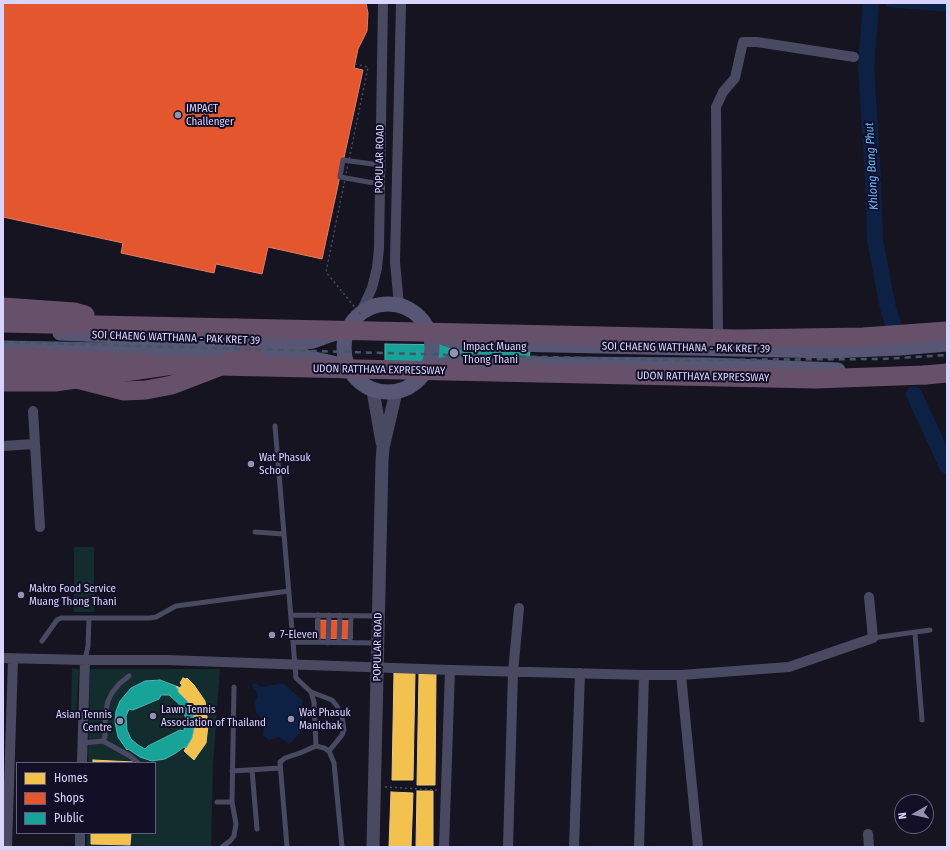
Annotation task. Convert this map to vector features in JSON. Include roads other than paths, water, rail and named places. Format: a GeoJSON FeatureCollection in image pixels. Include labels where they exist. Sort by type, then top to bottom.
{"type":"FeatureCollection","features":[{"type":"Feature","properties":{"kind":"highway"},"geometry":{"type":"LineString","coordinates":[[3,306],[74,312],[125,326]]}},
{"type":"Feature","properties":{"kind":"highway"},"geometry":{"type":"LineString","coordinates":[[7,328],[125,326],[718,339],[863,337],[947,331]]}},
{"type":"Feature","properties":{"kind":"highway"},"geometry":{"type":"LineString","coordinates":[[3,371],[49,372],[124,391],[146,390],[172,385],[255,353]]}},
{"type":"Feature","properties":{"kind":"highway","name":"UDON RATTHAYA EXPRESSWAY"},"geometry":{"type":"LineString","coordinates":[[3,357],[173,365],[815,379],[947,373]]}},
{"type":"Feature","properties":{"kind":"highway"},"geometry":{"type":"LineString","coordinates":[[3,382],[55,382],[173,365]]}},
{"type":"Feature","properties":{"kind":"main road","name":"SOI CHAENG WATTHANA - PAK KRET 39"},"geometry":{"type":"LineString","coordinates":[[386,303],[399,305],[417,314],[428,330],[432,343],[432,357],[427,370],[419,380],[408,388],[396,392],[384,393],[373,391],[357,381],[346,366],[343,348],[347,330],[353,320],[363,316],[373,306],[386,303]]}},
{"type":"Feature","properties":{"kind":"main road","name":"SOI CHAENG WATTHANA - PAK KRET 39"},"geometry":{"type":"LineString","coordinates":[[7,328],[298,343],[313,341],[347,330]]}},
{"type":"Feature","properties":{"kind":"main road","name":"SOI CHAENG WATTHANA - PAK KRET 39"},"geometry":{"type":"LineString","coordinates":[[428,330],[442,338],[452,341],[530,345],[830,351],[947,344]]}},
{"type":"Feature","properties":{"kind":"main road","name":"SOI CHAENG WATTHANA - PAK KRET 39"},"geometry":{"type":"LineString","coordinates":[[3,348],[255,353],[306,357],[346,366]]}},
{"type":"Feature","properties":{"kind":"main road","name":"SOI CHAENG WATTHANA - PAK KRET 39"},"geometry":{"type":"LineString","coordinates":[[427,370],[458,361],[840,370],[947,364]]}},
{"type":"Feature","properties":{"kind":"street","name":"POPULAR ROAD"},"geometry":{"type":"LineString","coordinates":[[363,316],[372,288],[379,248],[383,3]]}},
{"type":"Feature","properties":{"kind":"street","name":"POPULAR ROAD"},"geometry":{"type":"LineString","coordinates":[[399,305],[395,262],[401,3]]}},
{"type":"Feature","properties":{"kind":"street"},"geometry":{"type":"LineString","coordinates":[[718,339],[716,107],[723,92],[735,78],[743,42],[757,42],[854,57]]}},
{"type":"Feature","properties":{"kind":"street"},"geometry":{"type":"LineString","coordinates":[[373,391],[383,448]]}},
{"type":"Feature","properties":{"kind":"street"},"geometry":{"type":"LineString","coordinates":[[383,448],[396,392]]}},
{"type":"Feature","properties":{"kind":"street"},"geometry":{"type":"LineString","coordinates":[[33,411],[40,527]]}},
{"type":"Feature","properties":{"kind":"street"},"geometry":{"type":"LineString","coordinates":[[3,446],[34,444]]}},
{"type":"Feature","properties":{"kind":"street","name":"POPULAR ROAD"},"geometry":{"type":"LineString","coordinates":[[373,847],[383,448]]}},
{"type":"Feature","properties":{"kind":"street"},"geometry":{"type":"LineString","coordinates":[[7,847],[8,658],[167,660],[580,674],[681,675],[789,667],[873,638],[869,597]]}},
{"type":"Feature","properties":{"kind":"street"},"geometry":{"type":"LineString","coordinates":[[508,847],[513,672],[519,608]]}},
{"type":"Feature","properties":{"kind":"street"},"geometry":{"type":"LineString","coordinates":[[82,762],[85,660]]}},
{"type":"Feature","properties":{"kind":"street"},"geometry":{"type":"LineString","coordinates":[[444,847],[450,670]]}},
{"type":"Feature","properties":{"kind":"street"},"geometry":{"type":"LineString","coordinates":[[574,847],[580,674]]}},
{"type":"Feature","properties":{"kind":"street"},"geometry":{"type":"LineString","coordinates":[[639,847],[644,675]]}},
{"type":"Feature","properties":{"kind":"street"},"geometry":{"type":"LineString","coordinates":[[681,675],[698,847]]}},
{"type":"Feature","properties":{"kind":"street"},"geometry":{"type":"LineString","coordinates":[[80,834],[80,847]]}},
{"type":"Feature","properties":{"kind":"street"},"geometry":{"type":"LineString","coordinates":[[868,834],[869,847]]}},
{"type":"Feature","properties":{"kind":"lane"},"geometry":{"type":"LineString","coordinates":[[380,164],[343,160],[340,177],[380,184]]}},
{"type":"Feature","properties":{"kind":"lane"},"geometry":{"type":"LineString","coordinates":[[275,426],[296,678],[311,692],[332,700],[342,716],[344,730],[342,735],[329,751]]}},
{"type":"Feature","properties":{"kind":"lane"},"geometry":{"type":"LineString","coordinates":[[255,532],[284,534]]}},
{"type":"Feature","properties":{"kind":"lane"},"geometry":{"type":"LineString","coordinates":[[42,641],[57,620],[61,618],[150,618],[156,617],[176,606],[289,591]]}},
{"type":"Feature","properties":{"kind":"lane"},"geometry":{"type":"LineString","coordinates":[[291,615],[379,616]]}},
{"type":"Feature","properties":{"kind":"lane"},"geometry":{"type":"LineString","coordinates":[[318,615],[318,642]]}},
{"type":"Feature","properties":{"kind":"lane"},"geometry":{"type":"LineString","coordinates":[[328,643],[329,615]]}},
{"type":"Feature","properties":{"kind":"lane"},"geometry":{"type":"LineString","coordinates":[[339,643],[340,615]]}},
{"type":"Feature","properties":{"kind":"lane"},"geometry":{"type":"LineString","coordinates":[[350,616],[350,643]]}},
{"type":"Feature","properties":{"kind":"lane"},"geometry":{"type":"LineString","coordinates":[[85,660],[88,646],[88,618]]}},
{"type":"Feature","properties":{"kind":"lane"},"geometry":{"type":"LineString","coordinates":[[873,638],[930,630]]}},
{"type":"Feature","properties":{"kind":"lane"},"geometry":{"type":"LineString","coordinates":[[915,633],[922,720]]}},
{"type":"Feature","properties":{"kind":"lane"},"geometry":{"type":"LineString","coordinates":[[293,642],[378,644]]}},
{"type":"Feature","properties":{"kind":"lane"},"geometry":{"type":"LineString","coordinates":[[103,741],[105,737],[105,715],[108,701],[119,684],[129,676]]}},
{"type":"Feature","properties":{"kind":"lane"},"geometry":{"type":"LineString","coordinates":[[222,847],[234,836],[236,824],[232,802],[234,687]]}},
{"type":"Feature","properties":{"kind":"lane"},"geometry":{"type":"LineString","coordinates":[[311,692],[314,702],[316,746]]}},
{"type":"Feature","properties":{"kind":"lane"},"geometry":{"type":"LineString","coordinates":[[83,743],[103,741],[130,756],[137,762]]}},
{"type":"Feature","properties":{"kind":"lane"},"geometry":{"type":"LineString","coordinates":[[287,847],[280,762],[284,758],[316,746],[329,751],[334,763],[342,847]]}},
{"type":"Feature","properties":{"kind":"lane"},"geometry":{"type":"LineString","coordinates":[[232,771],[280,768]]}},
{"type":"Feature","properties":{"kind":"lane"},"geometry":{"type":"LineString","coordinates":[[252,770],[257,829]]}},
{"type":"Feature","properties":{"kind":"lane"},"geometry":{"type":"LineString","coordinates":[[217,802],[232,802]]}},
{"type":"Feature","properties":{"kind":"water"},"geometry":{"type":"Polygon","coordinates":[[[256,683],[261,687],[283,683],[302,700],[302,731],[289,744],[279,737],[269,740],[263,735],[264,727],[260,723],[262,719],[256,713],[255,700],[258,698],[256,691],[252,687],[253,684],[256,683]]]}},
{"type":"Feature","properties":{"kind":"waterway","name":"Khlong Bang Phut"},"geometry":{"type":"LineString","coordinates":[[871,3],[866,67],[873,177],[875,240],[888,308],[894,327]]}},
{"type":"Feature","properties":{"kind":"waterway"},"geometry":{"type":"LineString","coordinates":[[890,3],[947,7]]}},
{"type":"Feature","properties":{"kind":"waterway","name":"Khlong Bang Phut"},"geometry":{"type":"LineString","coordinates":[[914,394],[947,466]]}},
{"type":"Feature","properties":{"kind":"railway"},"geometry":{"type":"LineString","coordinates":[[3,342],[677,360],[882,359],[947,355]]}},
{"type":"Feature","properties":{"kind":"place","name":"IMPACT Challenger"},"geometry":{"type":"Point","coordinates":[178,115]}},
{"type":"Feature","properties":{"kind":"place","name":"Impact Muang Thong Thani"},"geometry":{"type":"Point","coordinates":[454,353]}},
{"type":"Feature","properties":{"kind":"place","name":"Wat Phasuk School"},"geometry":{"type":"Point","coordinates":[251,464]}},
{"type":"Feature","properties":{"kind":"place","name":"Makro Food Service Muang Thong Thani"},"geometry":{"type":"Point","coordinates":[21,595]}},
{"type":"Feature","properties":{"kind":"place","name":"7-Eleven"},"geometry":{"type":"Point","coordinates":[272,635]}},
{"type":"Feature","properties":{"kind":"place","name":"Lawn Tennis Association of Thailand"},"geometry":{"type":"Point","coordinates":[153,716]}},
{"type":"Feature","properties":{"kind":"place","name":"Wat Phasuk Manichak"},"geometry":{"type":"Point","coordinates":[291,719]}},
{"type":"Feature","properties":{"kind":"place","name":"Asian Tennis Centre"},"geometry":{"type":"Point","coordinates":[120,721]}}]}
